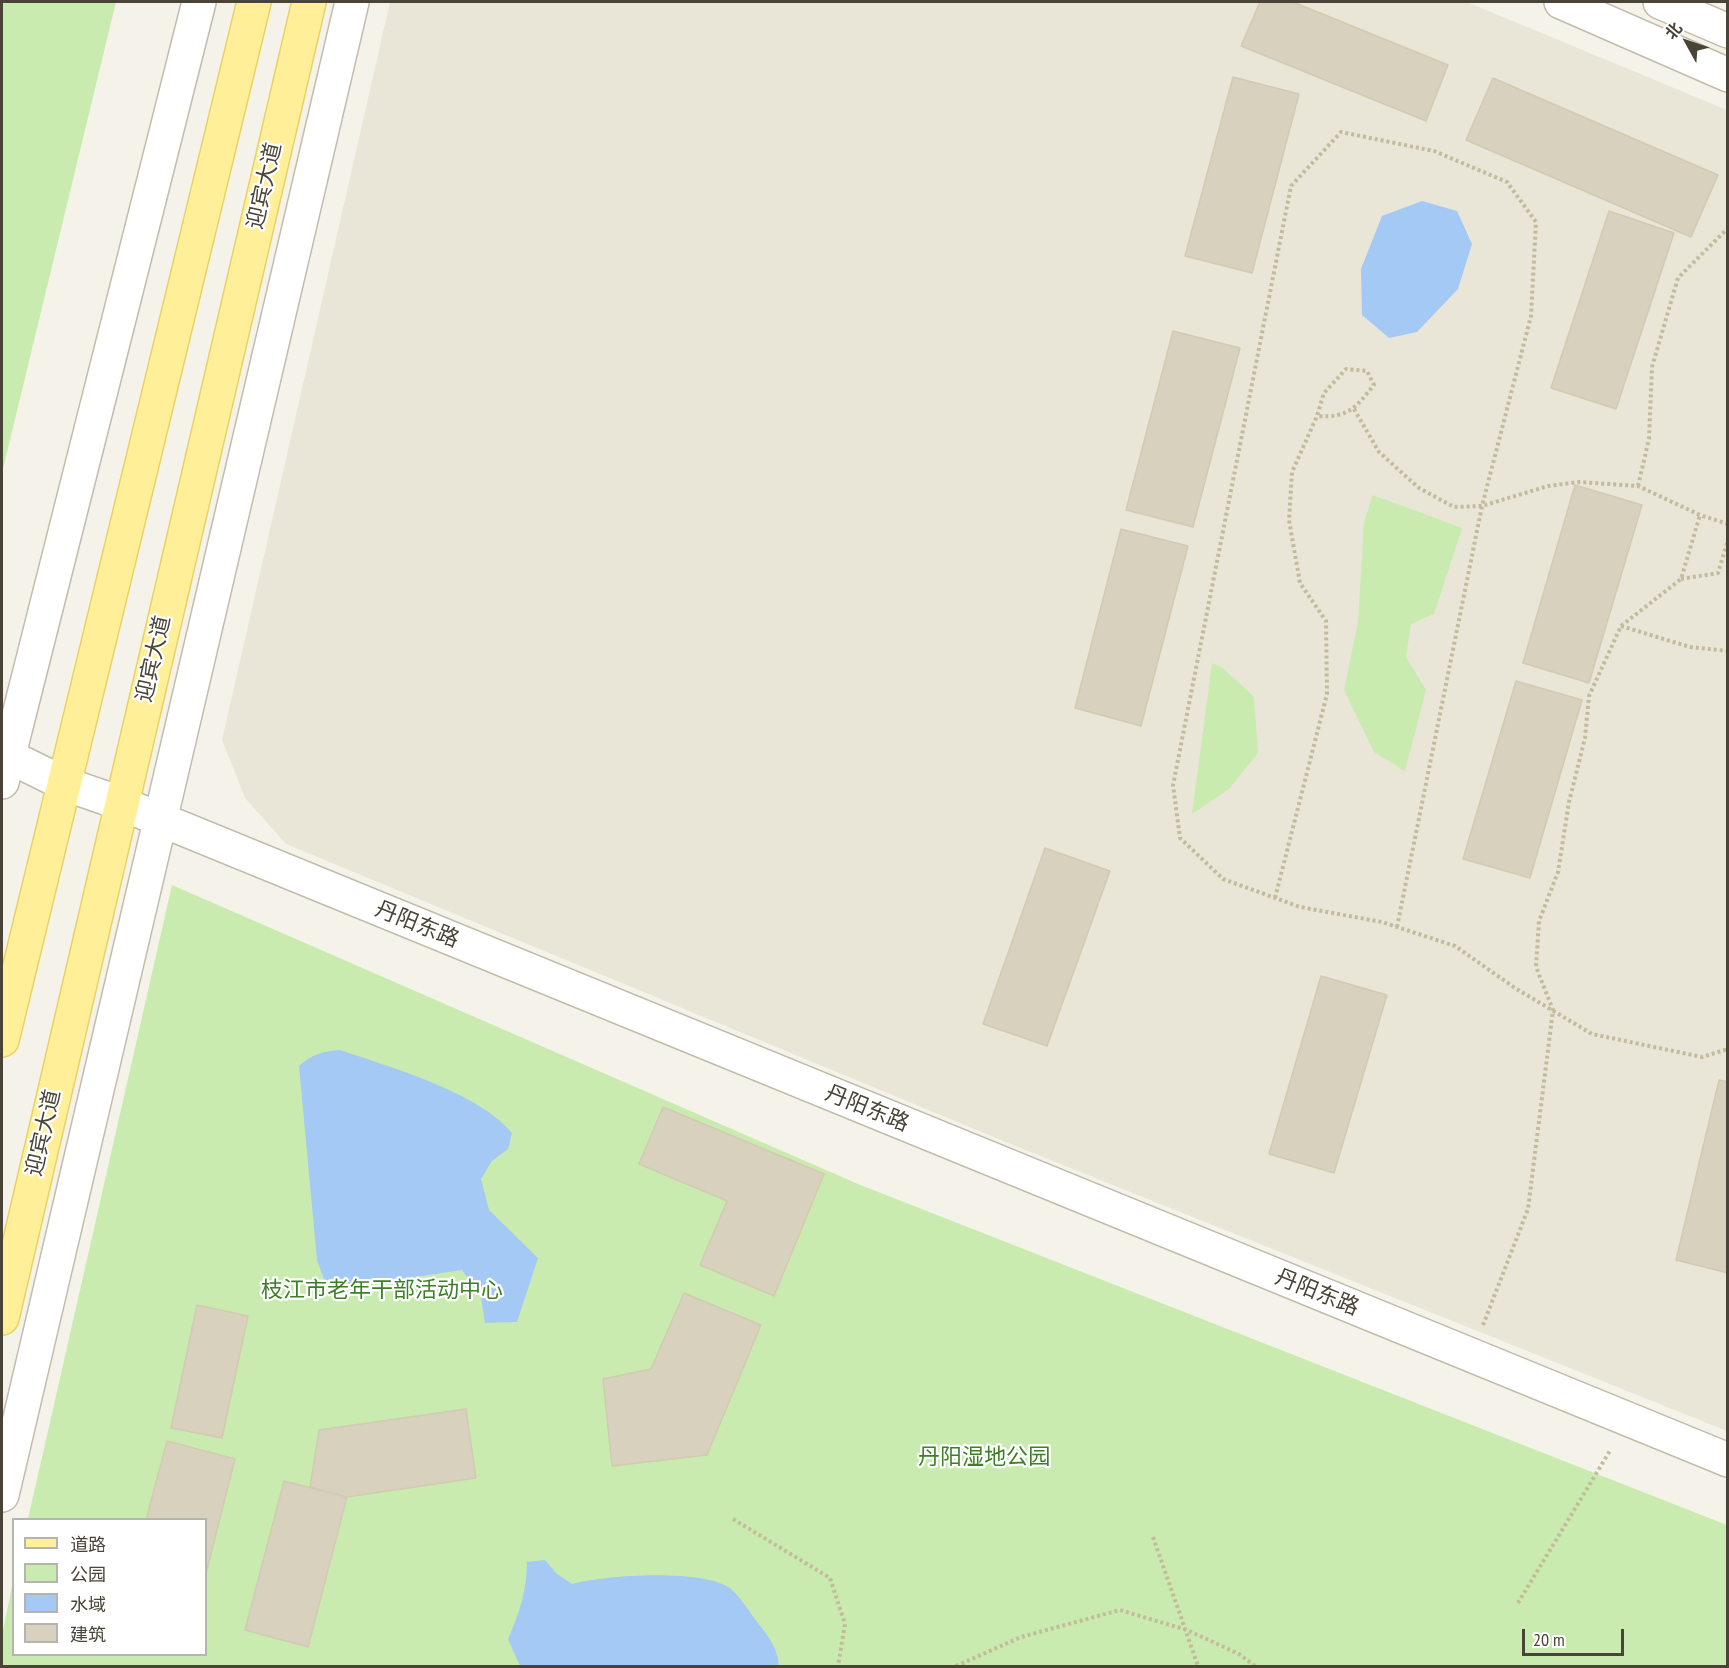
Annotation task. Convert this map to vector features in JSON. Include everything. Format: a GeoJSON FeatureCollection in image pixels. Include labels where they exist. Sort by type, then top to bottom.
{"type":"FeatureCollection","features":[{"type":"Feature","properties":{"kind":"main road"},"geometry":{"type":"LineString","coordinates":[[2,1041],[254,2]]}},
{"type":"Feature","properties":{"kind":"main road","name":"迎宾大道"},"geometry":{"type":"LineString","coordinates":[[2,1318],[120,803],[309,2]]}},
{"type":"Feature","properties":{"kind":"street"},"geometry":{"type":"LineString","coordinates":[[5,769],[199,2]]}},
{"type":"Feature","properties":{"kind":"street"},"geometry":{"type":"LineString","coordinates":[[2,1495],[352,2]]}},
{"type":"Feature","properties":{"kind":"street"},"geometry":{"type":"LineString","coordinates":[[1561,2],[1728,75]]}},
{"type":"Feature","properties":{"kind":"street"},"geometry":{"type":"LineString","coordinates":[[1660,2],[1728,31]]}},
{"type":"Feature","properties":{"kind":"street","name":"丹阳东路"},"geometry":{"type":"LineString","coordinates":[[5,769],[65,784],[120,803],[1728,1460]]}},
{"type":"Feature","properties":{"kind":"path"},"geometry":{"type":"LineString","coordinates":[[1397,927],[1482,506],[1531,316],[1536,222],[1507,182],[1434,150],[1341,132],[1291,186],[1173,785],[1180,838],[1223,879],[1300,907],[1397,927],[1455,946],[1515,988],[1592,1034],[1702,1057],[1728,1049]]}},
{"type":"Feature","properties":{"kind":"path"},"geometry":{"type":"LineString","coordinates":[[1638,486],[1649,439],[1652,367],[1678,278],[1728,228]]}},
{"type":"Feature","properties":{"kind":"path"},"geometry":{"type":"LineString","coordinates":[[1275,898],[1327,694],[1326,621],[1300,583],[1289,520],[1292,472],[1317,416],[1324,393],[1346,369],[1366,371],[1374,385],[1354,410],[1336,417],[1317,416]]}},
{"type":"Feature","properties":{"kind":"path"},"geometry":{"type":"LineString","coordinates":[[1354,410],[1379,452],[1419,488],[1454,507],[1482,506],[1548,486],[1580,482],[1638,486],[1700,515],[1728,524]]}},
{"type":"Feature","properties":{"kind":"path"},"geometry":{"type":"LineString","coordinates":[[1682,579],[1700,515]]}},
{"type":"Feature","properties":{"kind":"path"},"geometry":{"type":"LineString","coordinates":[[1472,1356],[1528,1209],[1552,1010],[1536,967],[1539,921],[1558,872],[1569,802],[1585,738],[1589,696],[1620,626],[1682,579],[1718,573],[1728,540]]}},
{"type":"Feature","properties":{"kind":"path"},"geometry":{"type":"LineString","coordinates":[[1620,626],[1690,647],[1728,651]]}},
{"type":"Feature","properties":{"kind":"path"},"geometry":{"type":"LineString","coordinates":[[1518,1603],[1629,1420]]}},
{"type":"Feature","properties":{"kind":"path"},"geometry":{"type":"LineString","coordinates":[[733,1519],[830,1578],[845,1624],[838,1666]]}},
{"type":"Feature","properties":{"kind":"path"},"geometry":{"type":"LineString","coordinates":[[1153,1537],[1198,1666]]}},
{"type":"Feature","properties":{"kind":"path"},"geometry":{"type":"LineString","coordinates":[[956,1666],[1021,1637],[1120,1610],[1187,1630],[1239,1654],[1255,1666]]}},
{"type":"Feature","properties":{"kind":"shaded area"},"geometry":{"type":"Polygon","coordinates":[[[390,2],[1467,2],[1727,110],[1727,1431],[1013,1145],[286,844],[245,798],[222,740],[390,2]]]}},
{"type":"Feature","properties":{"kind":"green space"},"geometry":{"type":"Polygon","coordinates":[[[2,2],[116,2],[2,473],[2,2]]]}},
{"type":"Feature","properties":{"kind":"green space"},"geometry":{"type":"Polygon","coordinates":[[[1373,495],[1462,528],[1434,614],[1411,624],[1406,657],[1426,690],[1405,771],[1374,752],[1344,690],[1358,622],[1364,522],[1373,495]]]}},
{"type":"Feature","properties":{"kind":"green space"},"geometry":{"type":"Polygon","coordinates":[[[1212,663],[1223,668],[1254,697],[1258,753],[1229,789],[1192,814],[1212,663]]]}},
{"type":"Feature","properties":{"kind":"green space"},"geometry":{"type":"Polygon","coordinates":[[[172,885],[858,1184],[1727,1525],[1727,1666],[2,1666],[2,1635],[12,1587],[12,1656],[207,1656],[207,1518],[28,1518],[172,885]]]}},
{"type":"Feature","properties":{"kind":"water"},"geometry":{"type":"Polygon","coordinates":[[[1422,201],[1457,211],[1472,244],[1458,289],[1417,332],[1389,338],[1362,315],[1361,269],[1382,216],[1422,201]]]}},
{"type":"Feature","properties":{"kind":"water"},"geometry":{"type":"Polygon","coordinates":[[[340,1050],[432,1082],[456,1093],[497,1118],[512,1133],[508,1149],[492,1161],[481,1179],[489,1210],[538,1258],[517,1322],[485,1323],[481,1297],[462,1270],[328,1290],[317,1260],[299,1066],[318,1054],[340,1050]]]}},
{"type":"Feature","properties":{"kind":"water"},"geometry":{"type":"Polygon","coordinates":[[[545,1560],[557,1574],[572,1584],[606,1578],[653,1575],[700,1578],[718,1582],[731,1589],[742,1600],[772,1642],[779,1666],[520,1666],[508,1639],[522,1602],[527,1562],[545,1560]]]}},
{"type":"Feature","properties":{"kind":"building"},"geometry":{"type":"Polygon","coordinates":[[[1260,2],[1293,2],[1448,65],[1426,121],[1241,46],[1260,2]]]}},
{"type":"Feature","properties":{"kind":"building"},"geometry":{"type":"Polygon","coordinates":[[[1233,77],[1299,94],[1252,273],[1185,256],[1233,77]]]}},
{"type":"Feature","properties":{"kind":"building"},"geometry":{"type":"Polygon","coordinates":[[[1493,78],[1718,175],[1691,237],[1466,140],[1493,78]]]}},
{"type":"Feature","properties":{"kind":"building"},"geometry":{"type":"Polygon","coordinates":[[[1609,211],[1674,233],[1616,409],[1551,388],[1609,211]]]}},
{"type":"Feature","properties":{"kind":"building"},"geometry":{"type":"Polygon","coordinates":[[[1173,331],[1240,348],[1193,527],[1126,510],[1173,331]]]}},
{"type":"Feature","properties":{"kind":"building"},"geometry":{"type":"Polygon","coordinates":[[[1575,485],[1642,505],[1589,683],[1523,663],[1575,485]]]}},
{"type":"Feature","properties":{"kind":"building"},"geometry":{"type":"Polygon","coordinates":[[[1121,529],[1188,546],[1141,726],[1075,708],[1121,529]]]}},
{"type":"Feature","properties":{"kind":"building"},"geometry":{"type":"Polygon","coordinates":[[[1516,681],[1582,700],[1530,878],[1463,859],[1516,681]]]}},
{"type":"Feature","properties":{"kind":"building"},"geometry":{"type":"Polygon","coordinates":[[[1045,848],[1110,871],[1047,1046],[983,1024],[1045,848]]]}},
{"type":"Feature","properties":{"kind":"building"},"geometry":{"type":"Polygon","coordinates":[[[1321,976],[1387,995],[1334,1173],[1269,1154],[1321,976]]]}},
{"type":"Feature","properties":{"kind":"building"},"geometry":{"type":"Polygon","coordinates":[[[1719,1080],[1728,1082],[1728,1273],[1676,1260],[1719,1080]]]}},
{"type":"Feature","properties":{"kind":"building"},"geometry":{"type":"Polygon","coordinates":[[[663,1107],[824,1174],[774,1296],[700,1265],[727,1201],[639,1164],[663,1107]]]}},
{"type":"Feature","properties":{"kind":"building"},"geometry":{"type":"Polygon","coordinates":[[[684,1293],[761,1325],[707,1455],[612,1466],[603,1379],[651,1369],[684,1293]]]}},
{"type":"Feature","properties":{"kind":"building"},"geometry":{"type":"Polygon","coordinates":[[[197,1305],[248,1316],[222,1438],[171,1428],[197,1305]]]}},
{"type":"Feature","properties":{"kind":"building"},"geometry":{"type":"Polygon","coordinates":[[[466,1409],[476,1478],[347,1497],[310,1487],[319,1430],[466,1409]]]}},
{"type":"Feature","properties":{"kind":"building"},"geometry":{"type":"Polygon","coordinates":[[[167,1441],[235,1459],[207,1569],[207,1518],[147,1518],[167,1441]]]}},
{"type":"Feature","properties":{"kind":"building"},"geometry":{"type":"Polygon","coordinates":[[[284,1481],[347,1497],[308,1647],[245,1630],[284,1481]]]}},
{"type":"Feature","properties":{"kind":"park label","name":"枝江市老年干部活动中心"},"geometry":{"type":"Point","coordinates":[382,1291]}},
{"type":"Feature","properties":{"kind":"park label","name":"丹阳湿地公园"},"geometry":{"type":"Point","coordinates":[984,1458]}}]}
